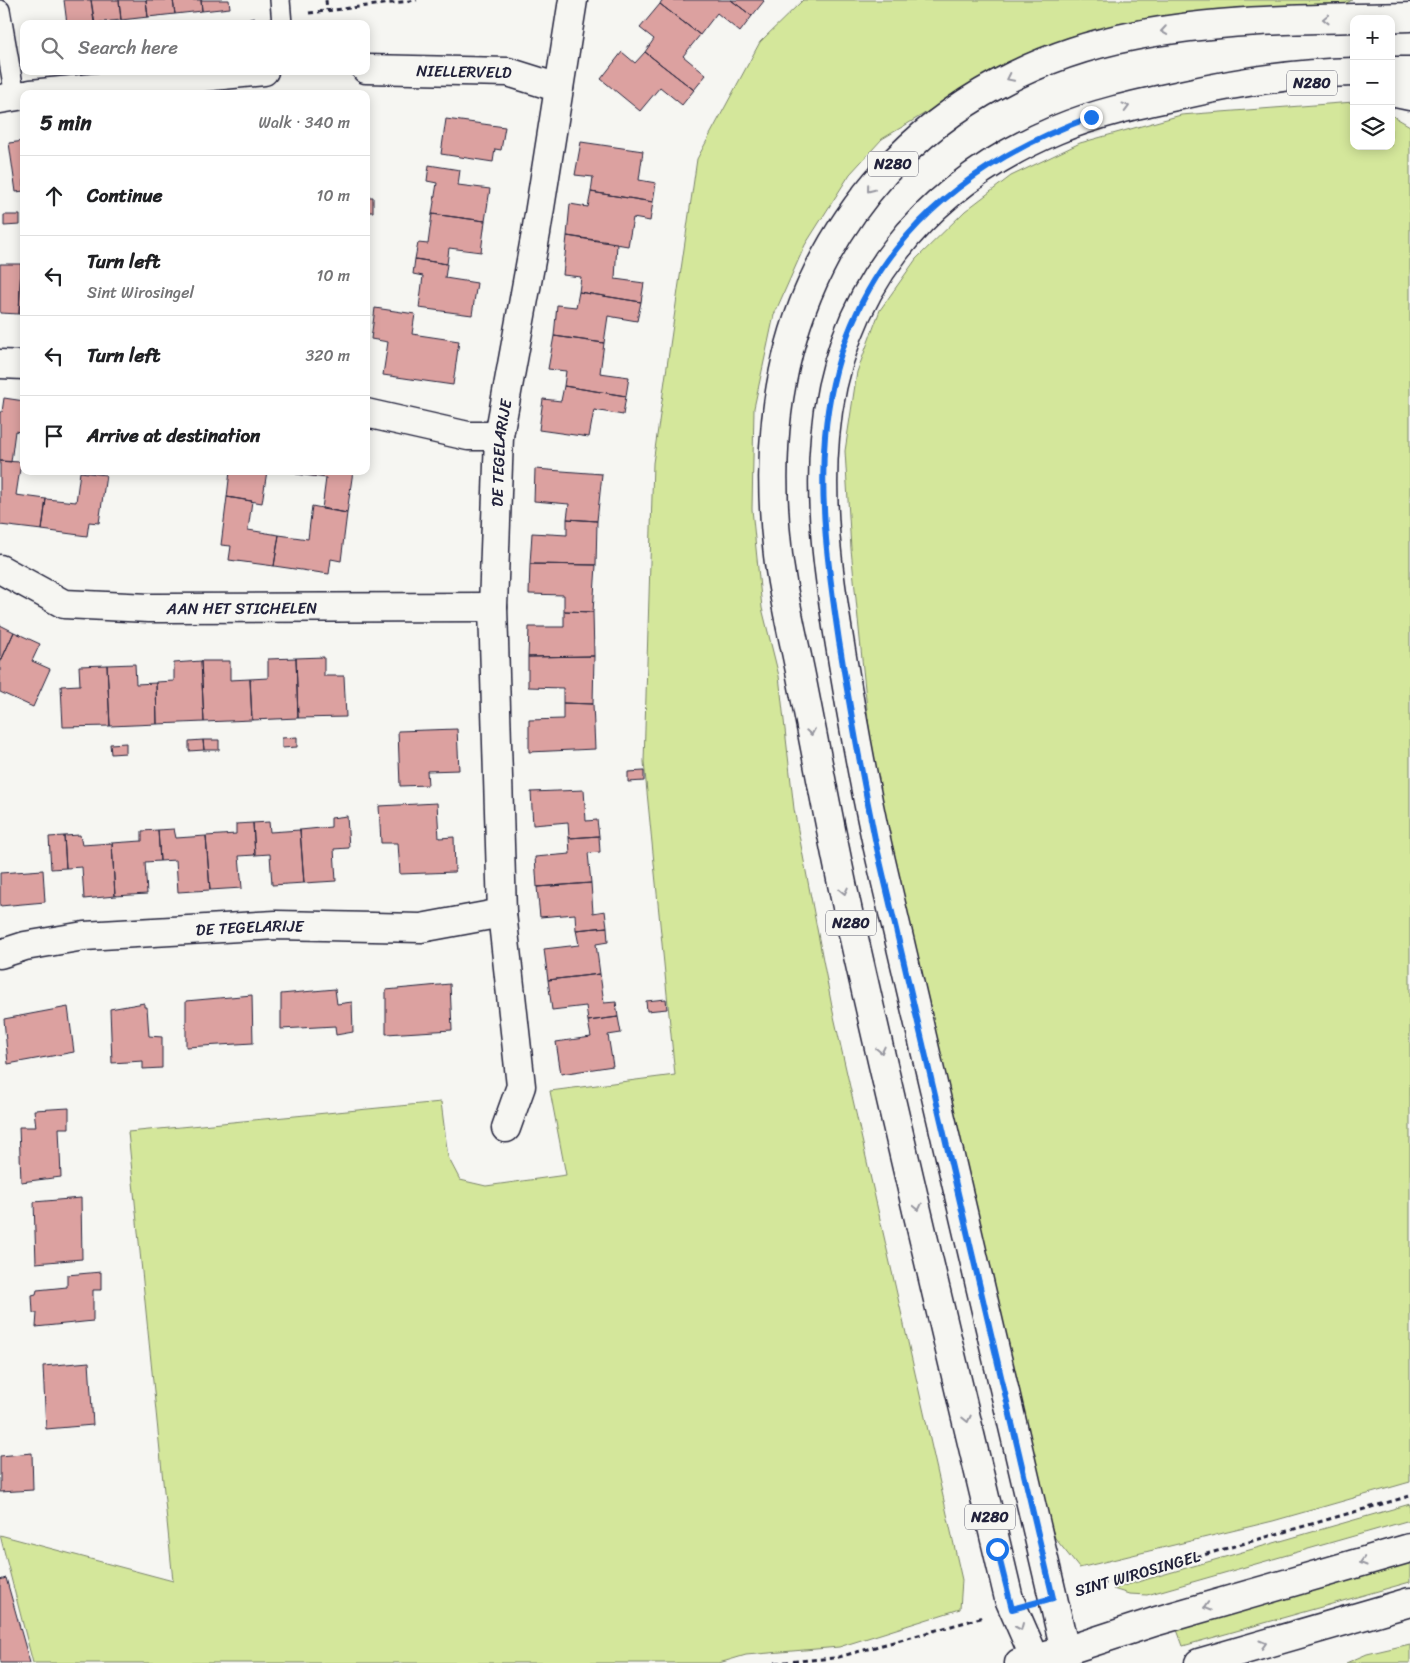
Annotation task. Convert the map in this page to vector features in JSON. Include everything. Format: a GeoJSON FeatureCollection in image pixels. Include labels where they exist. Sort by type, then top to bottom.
{"type":"FeatureCollection","features":[{"type":"Feature","properties":{"kind":"main road","name":"DE TEGELARIJE"},"geometry":{"type":"LineString","coordinates":[[506,1128],[521,1086],[502,913],[493,607],[499,436],[536,233],[573,0]]}},
{"type":"Feature","properties":{"kind":"main road"},"geometry":{"type":"LineString","coordinates":[[1380,15],[1402,0]]}},
{"type":"Feature","properties":{"kind":"main road","name":"N280"},"geometry":{"type":"LineString","coordinates":[[1395,17],[1410,17]]}},
{"type":"Feature","properties":{"kind":"main road","name":"N280"},"geometry":{"type":"LineString","coordinates":[[1030,1662],[1012,1609],[827,816],[778,556],[773,468],[774,428],[782,374],[796,320],[806,296],[823,259],[853,211],[896,160],[919,138],[973,98],[1036,66],[1066,54],[1132,36],[1219,25],[1350,19]]}},
{"type":"Feature","properties":{"kind":"main road","name":"NIELLERVELD"},"geometry":{"type":"LineString","coordinates":[[370,69],[508,72],[559,88]]}},
{"type":"Feature","properties":{"kind":"main road"},"geometry":{"type":"LineString","coordinates":[[1395,71],[1410,71]]}},
{"type":"Feature","properties":{"kind":"main road","name":"N280"},"geometry":{"type":"LineString","coordinates":[[1064,1657],[1053,1598],[876,844],[855,739],[831,596],[824,517],[825,437],[829,400],[846,334],[861,302],[878,274],[907,236],[936,206],[968,179],[1031,141],[1091,117],[1187,93],[1271,77],[1350,72]]}},
{"type":"Feature","properties":{"kind":"main road"},"geometry":{"type":"LineString","coordinates":[[76,90],[224,75]]}},
{"type":"Feature","properties":{"kind":"main road","name":"N280"},"geometry":{"type":"LineString","coordinates":[[1271,77],[1350,87]]}},
{"type":"Feature","properties":{"kind":"main road"},"geometry":{"type":"LineString","coordinates":[[1395,93],[1410,96]]}},
{"type":"Feature","properties":{"kind":"main road"},"geometry":{"type":"LineString","coordinates":[[0,364],[20,365]]}},
{"type":"Feature","properties":{"kind":"main road"},"geometry":{"type":"LineString","coordinates":[[370,414],[468,436],[499,436]]}},
{"type":"Feature","properties":{"kind":"main road","name":"AAN HET STICHELEN"},"geometry":{"type":"LineString","coordinates":[[0,569],[64,604],[149,608],[493,607]]}},
{"type":"Feature","properties":{"kind":"main road","name":"DE TEGELARIJE"},"geometry":{"type":"LineString","coordinates":[[0,954],[25,946],[102,935],[276,925],[421,928],[502,913]]}},
{"type":"Feature","properties":{"kind":"main road"},"geometry":{"type":"LineString","coordinates":[[1030,1662],[1064,1657],[1157,1621],[1410,1548]]}},
{"type":"Feature","properties":{"kind":"main road"},"geometry":{"type":"LineString","coordinates":[[1199,1663],[1410,1602]]}},
{"type":"Feature","properties":{"kind":"lane"},"geometry":{"type":"LineString","coordinates":[[0,10],[17,96]]}},
{"type":"Feature","properties":{"kind":"path"},"geometry":{"type":"LineString","coordinates":[[326,0],[327,10]]}},
{"type":"Feature","properties":{"kind":"path"},"geometry":{"type":"LineString","coordinates":[[238,20],[281,13],[417,0]]}},
{"type":"Feature","properties":{"kind":"path","name":"SINT WIROSINGEL"},"geometry":{"type":"LineString","coordinates":[[1053,1598],[1410,1496]]}},
{"type":"Feature","properties":{"kind":"path"},"geometry":{"type":"LineString","coordinates":[[775,1663],[835,1658],[1012,1609]]}},
{"type":"Feature","properties":{"kind":"green space"},"geometry":{"type":"Polygon","coordinates":[[[803,0],[1352,0],[1341,6],[1084,36],[1036,50],[1004,66],[882,139],[850,174],[805,245],[774,315],[754,408],[752,509],[762,608],[779,676],[794,809],[833,1012],[962,1580],[960,1609],[839,1647],[746,1655],[719,1663],[33,1663],[0,1535],[173,1581],[128,1132],[441,1102],[448,1157],[460,1180],[486,1186],[566,1175],[550,1091],[675,1075],[644,762],[653,463],[697,159],[760,42],[803,0]]]}},
{"type":"Feature","properties":{"kind":"green space"},"geometry":{"type":"Polygon","coordinates":[[[1350,102],[1350,150],[1395,150],[1395,117],[1410,126],[1410,1482],[1273,1521],[1079,1568],[1055,1538],[1039,1488],[887,839],[870,739],[851,549],[845,451],[857,372],[880,310],[916,259],[965,211],[1011,176],[1080,143],[1181,115],[1350,102]]]}},
{"type":"Feature","properties":{"kind":"green space"},"geometry":{"type":"Polygon","coordinates":[[[1410,1504],[1410,1520],[1147,1595],[1129,1594],[1113,1589],[1410,1504]]]}},
{"type":"Feature","properties":{"kind":"green space"},"geometry":{"type":"Polygon","coordinates":[[[1410,1560],[1410,1582],[1183,1646],[1176,1627],[1410,1560]]]}},
{"type":"Feature","properties":{"kind":"green space"},"geometry":{"type":"Polygon","coordinates":[[[1410,1644],[1410,1663],[1346,1663],[1367,1654],[1410,1644]]]}},
{"type":"Feature","properties":{"kind":"building"},"geometry":{"type":"Polygon","coordinates":[[[64,0],[91,0],[94,20],[66,20],[64,0]]]}},
{"type":"Feature","properties":{"kind":"building"},"geometry":{"type":"Polygon","coordinates":[[[91,0],[119,0],[121,20],[94,20],[91,0]]]}},
{"type":"Feature","properties":{"kind":"building"},"geometry":{"type":"Polygon","coordinates":[[[119,0],[146,0],[148,17],[121,20],[119,0]]]}},
{"type":"Feature","properties":{"kind":"building"},"geometry":{"type":"Polygon","coordinates":[[[146,0],[173,0],[175,14],[148,17],[146,0]]]}},
{"type":"Feature","properties":{"kind":"building"},"geometry":{"type":"Polygon","coordinates":[[[173,0],[201,0],[202,11],[175,14],[173,0]]]}},
{"type":"Feature","properties":{"kind":"building"},"geometry":{"type":"Polygon","coordinates":[[[201,0],[229,0],[230,8],[202,11],[201,0]]]}},
{"type":"Feature","properties":{"kind":"building"},"geometry":{"type":"Polygon","coordinates":[[[662,0],[731,0],[752,16],[740,32],[717,13],[700,35],[660,4],[662,0]]]}},
{"type":"Feature","properties":{"kind":"building"},"geometry":{"type":"Polygon","coordinates":[[[731,0],[763,0],[764,1],[752,16],[731,0]]]}},
{"type":"Feature","properties":{"kind":"building"},"geometry":{"type":"Polygon","coordinates":[[[660,4],[700,35],[683,56],[706,75],[694,90],[645,52],[654,39],[640,28],[660,4]]]}},
{"type":"Feature","properties":{"kind":"building"},"geometry":{"type":"Polygon","coordinates":[[[622,52],[635,63],[645,52],[694,90],[682,105],[660,87],[640,111],[601,79],[622,52]]]}},
{"type":"Feature","properties":{"kind":"building"},"geometry":{"type":"Polygon","coordinates":[[[446,119],[505,127],[501,150],[495,149],[493,162],[441,154],[446,119]]]}},
{"type":"Feature","properties":{"kind":"building"},"geometry":{"type":"Polygon","coordinates":[[[20,142],[20,192],[16,192],[9,143],[20,142]]]}},
{"type":"Feature","properties":{"kind":"building"},"geometry":{"type":"Polygon","coordinates":[[[581,142],[643,151],[639,180],[656,183],[653,202],[591,192],[593,177],[575,175],[581,142]]]}},
{"type":"Feature","properties":{"kind":"building"},"geometry":{"type":"Polygon","coordinates":[[[429,165],[460,170],[458,185],[490,189],[485,221],[432,214],[437,183],[427,181],[429,165]]]}},
{"type":"Feature","properties":{"kind":"building"},"geometry":{"type":"Polygon","coordinates":[[[591,192],[653,202],[650,221],[633,218],[628,246],[567,236],[570,204],[588,207],[591,192]]]}},
{"type":"Feature","properties":{"kind":"building"},"geometry":{"type":"Polygon","coordinates":[[[370,197],[373,197],[373,212],[370,212],[370,197]]]}},
{"type":"Feature","properties":{"kind":"building"},"geometry":{"type":"Polygon","coordinates":[[[432,214],[485,221],[481,252],[449,248],[447,264],[415,259],[418,243],[428,244],[432,214]]]}},
{"type":"Feature","properties":{"kind":"building"},"geometry":{"type":"Polygon","coordinates":[[[4,215],[20,215],[20,225],[4,226],[4,215]]]}},
{"type":"Feature","properties":{"kind":"building"},"geometry":{"type":"Polygon","coordinates":[[[567,236],[617,243],[615,279],[644,283],[641,302],[579,292],[581,277],[563,275],[567,236]]]}},
{"type":"Feature","properties":{"kind":"building"},"geometry":{"type":"Polygon","coordinates":[[[415,259],[447,264],[445,278],[477,283],[472,315],[419,308],[423,276],[413,274],[415,259]]]}},
{"type":"Feature","properties":{"kind":"building"},"geometry":{"type":"Polygon","coordinates":[[[0,264],[20,264],[19,314],[0,313],[0,264]]]}},
{"type":"Feature","properties":{"kind":"building"},"geometry":{"type":"Polygon","coordinates":[[[579,292],[641,302],[637,321],[608,316],[604,343],[554,336],[557,305],[576,307],[579,292]]]}},
{"type":"Feature","properties":{"kind":"building"},"geometry":{"type":"Polygon","coordinates":[[[375,308],[415,314],[412,334],[459,341],[453,385],[383,375],[388,342],[371,339],[375,308]]]}},
{"type":"Feature","properties":{"kind":"building"},"geometry":{"type":"Polygon","coordinates":[[[554,336],[604,343],[600,373],[629,377],[626,396],[564,386],[566,371],[548,369],[554,336]]]}},
{"type":"Feature","properties":{"kind":"building"},"geometry":{"type":"Polygon","coordinates":[[[564,386],[626,396],[623,415],[594,410],[589,437],[539,430],[543,399],[561,401],[564,386]]]}},
{"type":"Feature","properties":{"kind":"building"},"geometry":{"type":"Polygon","coordinates":[[[4,398],[20,400],[20,432],[15,431],[11,462],[0,461],[0,412],[2,412],[4,398]]]}},
{"type":"Feature","properties":{"kind":"building"},"geometry":{"type":"Polygon","coordinates":[[[0,461],[20,462],[16,495],[46,499],[42,530],[0,525],[0,461]]]}},
{"type":"Feature","properties":{"kind":"building"},"geometry":{"type":"Polygon","coordinates":[[[535,469],[602,474],[597,521],[567,519],[569,504],[534,501],[535,469]]]}},
{"type":"Feature","properties":{"kind":"building"},"geometry":{"type":"Polygon","coordinates":[[[80,475],[106,475],[99,523],[89,522],[87,536],[42,530],[46,499],[76,502],[80,475]]]}},
{"type":"Feature","properties":{"kind":"building"},"geometry":{"type":"Polygon","coordinates":[[[230,475],[266,475],[262,503],[227,497],[230,475]]]}},
{"type":"Feature","properties":{"kind":"building"},"geometry":{"type":"Polygon","coordinates":[[[304,475],[352,475],[347,513],[322,509],[326,478],[304,475]]]}},
{"type":"Feature","properties":{"kind":"building"},"geometry":{"type":"Polygon","coordinates":[[[227,497],[252,501],[248,530],[279,535],[274,566],[229,560],[231,546],[221,545],[227,497]]]}},
{"type":"Feature","properties":{"kind":"building"},"geometry":{"type":"Polygon","coordinates":[[[312,506],[347,513],[341,561],[331,559],[329,574],[274,566],[279,535],[308,539],[312,506]]]}},
{"type":"Feature","properties":{"kind":"building"},"geometry":{"type":"Polygon","coordinates":[[[567,519],[597,521],[596,565],[530,564],[532,533],[567,535],[567,519]]]}},
{"type":"Feature","properties":{"kind":"building"},"geometry":{"type":"Polygon","coordinates":[[[530,564],[596,565],[593,612],[564,611],[564,595],[529,594],[530,564]]]}},
{"type":"Feature","properties":{"kind":"building"},"geometry":{"type":"Polygon","coordinates":[[[564,611],[593,612],[594,656],[528,657],[529,627],[564,627],[564,611]]]}},
{"type":"Feature","properties":{"kind":"building"},"geometry":{"type":"Polygon","coordinates":[[[0,625],[14,632],[0,663],[0,625]]]}},
{"type":"Feature","properties":{"kind":"building"},"geometry":{"type":"Polygon","coordinates":[[[14,632],[40,644],[32,661],[50,669],[33,707],[0,692],[0,663],[14,632]]]}},
{"type":"Feature","properties":{"kind":"building"},"geometry":{"type":"Polygon","coordinates":[[[594,656],[593,704],[563,703],[563,688],[528,687],[528,657],[594,656]]]}},
{"type":"Feature","properties":{"kind":"building"},"geometry":{"type":"Polygon","coordinates":[[[324,657],[324,676],[344,676],[346,717],[298,718],[296,658],[324,657]]]}},
{"type":"Feature","properties":{"kind":"building"},"geometry":{"type":"Polygon","coordinates":[[[296,658],[298,718],[252,720],[250,679],[268,678],[268,659],[296,658]]]}},
{"type":"Feature","properties":{"kind":"building"},"geometry":{"type":"Polygon","coordinates":[[[201,661],[230,661],[230,680],[250,679],[252,720],[204,722],[201,661]]]}},
{"type":"Feature","properties":{"kind":"building"},"geometry":{"type":"Polygon","coordinates":[[[201,661],[204,722],[157,724],[156,682],[174,681],[174,663],[201,661]]]}},
{"type":"Feature","properties":{"kind":"building"},"geometry":{"type":"Polygon","coordinates":[[[135,664],[136,684],[156,683],[157,724],[110,726],[107,665],[135,664]]]}},
{"type":"Feature","properties":{"kind":"building"},"geometry":{"type":"Polygon","coordinates":[[[107,665],[110,726],[63,727],[61,686],[80,685],[79,666],[107,665]]]}},
{"type":"Feature","properties":{"kind":"building"},"geometry":{"type":"Polygon","coordinates":[[[563,703],[593,704],[595,749],[529,752],[529,720],[563,719],[563,703]]]}},
{"type":"Feature","properties":{"kind":"building"},"geometry":{"type":"Polygon","coordinates":[[[457,729],[459,770],[427,771],[428,785],[400,786],[398,731],[457,729]]]}},
{"type":"Feature","properties":{"kind":"building"},"geometry":{"type":"Polygon","coordinates":[[[297,737],[297,747],[282,748],[282,738],[297,737]]]}},
{"type":"Feature","properties":{"kind":"building"},"geometry":{"type":"Polygon","coordinates":[[[203,740],[219,740],[219,750],[204,750],[203,740]]]}},
{"type":"Feature","properties":{"kind":"building"},"geometry":{"type":"Polygon","coordinates":[[[203,740],[204,750],[189,751],[189,741],[203,740]]]}},
{"type":"Feature","properties":{"kind":"building"},"geometry":{"type":"Polygon","coordinates":[[[126,743],[126,753],[111,754],[110,744],[126,743]]]}},
{"type":"Feature","properties":{"kind":"building"},"geometry":{"type":"Polygon","coordinates":[[[644,771],[644,781],[628,782],[628,772],[644,771]]]}},
{"type":"Feature","properties":{"kind":"building"},"geometry":{"type":"Polygon","coordinates":[[[584,790],[586,821],[597,820],[599,836],[569,838],[568,822],[533,825],[531,792],[584,790]]]}},
{"type":"Feature","properties":{"kind":"building"},"geometry":{"type":"Polygon","coordinates":[[[437,803],[439,838],[454,837],[455,872],[400,874],[398,843],[381,843],[379,806],[437,803]]]}},
{"type":"Feature","properties":{"kind":"building"},"geometry":{"type":"Polygon","coordinates":[[[347,816],[349,848],[334,849],[336,881],[304,883],[300,830],[331,827],[331,818],[347,816]]]}},
{"type":"Feature","properties":{"kind":"building"},"geometry":{"type":"Polygon","coordinates":[[[269,822],[270,832],[300,830],[304,883],[272,885],[270,854],[255,855],[253,823],[269,822]]]}},
{"type":"Feature","properties":{"kind":"building"},"geometry":{"type":"Polygon","coordinates":[[[253,823],[255,855],[239,856],[242,888],[210,890],[206,836],[236,834],[236,824],[253,823]]]}},
{"type":"Feature","properties":{"kind":"building"},"geometry":{"type":"Polygon","coordinates":[[[174,829],[176,838],[206,836],[210,890],[178,892],[176,860],[160,861],[158,830],[174,829]]]}},
{"type":"Feature","properties":{"kind":"building"},"geometry":{"type":"Polygon","coordinates":[[[158,830],[160,861],[145,862],[147,894],[115,896],[112,843],[142,841],[142,831],[158,830]]]}},
{"type":"Feature","properties":{"kind":"building"},"geometry":{"type":"Polygon","coordinates":[[[80,835],[82,845],[112,843],[115,896],[84,899],[82,867],[66,868],[64,836],[80,835]]]}},
{"type":"Feature","properties":{"kind":"building"},"geometry":{"type":"Polygon","coordinates":[[[64,836],[66,868],[51,869],[49,837],[64,836]]]}},
{"type":"Feature","properties":{"kind":"building"},"geometry":{"type":"Polygon","coordinates":[[[599,836],[600,852],[588,853],[591,883],[537,887],[535,857],[570,854],[569,838],[599,836]]]}},
{"type":"Feature","properties":{"kind":"building"},"geometry":{"type":"Polygon","coordinates":[[[43,870],[45,902],[0,906],[0,873],[43,870]]]}},
{"type":"Feature","properties":{"kind":"building"},"geometry":{"type":"Polygon","coordinates":[[[591,883],[593,913],[605,911],[607,927],[576,930],[575,914],[540,917],[537,887],[591,883]]]}},
{"type":"Feature","properties":{"kind":"building"},"geometry":{"type":"Polygon","coordinates":[[[607,927],[608,942],[596,944],[600,974],[548,980],[544,949],[579,945],[576,930],[607,927]]]}},
{"type":"Feature","properties":{"kind":"building"},"geometry":{"type":"Polygon","coordinates":[[[600,974],[604,1003],[616,1002],[618,1017],[588,1021],[586,1006],[552,1010],[548,980],[600,974]]]}},
{"type":"Feature","properties":{"kind":"building"},"geometry":{"type":"Polygon","coordinates":[[[450,984],[452,1030],[386,1034],[386,990],[450,984]]]}},
{"type":"Feature","properties":{"kind":"building"},"geometry":{"type":"Polygon","coordinates":[[[335,989],[337,1004],[352,1002],[353,1032],[336,1035],[335,1026],[281,1029],[281,994],[335,989]]]}},
{"type":"Feature","properties":{"kind":"building"},"geometry":{"type":"Polygon","coordinates":[[[252,995],[253,1043],[186,1047],[186,1001],[252,995]]]}},
{"type":"Feature","properties":{"kind":"building"},"geometry":{"type":"Polygon","coordinates":[[[666,999],[667,1009],[647,1011],[646,1001],[666,999]]]}},
{"type":"Feature","properties":{"kind":"building"},"geometry":{"type":"Polygon","coordinates":[[[144,1003],[144,1007],[147,1007],[149,1036],[162,1037],[162,1068],[143,1069],[143,1061],[112,1063],[110,1009],[144,1003]]]}},
{"type":"Feature","properties":{"kind":"building"},"geometry":{"type":"Polygon","coordinates":[[[68,1007],[74,1052],[8,1064],[4,1019],[68,1007]]]}},
{"type":"Feature","properties":{"kind":"building"},"geometry":{"type":"Polygon","coordinates":[[[618,1017],[621,1033],[608,1035],[613,1066],[561,1074],[556,1042],[591,1037],[588,1021],[618,1017]]]}},
{"type":"Feature","properties":{"kind":"building"},"geometry":{"type":"Polygon","coordinates":[[[69,1108],[69,1128],[59,1128],[61,1177],[21,1182],[19,1127],[36,1127],[34,1110],[69,1108]]]}},
{"type":"Feature","properties":{"kind":"building"},"geometry":{"type":"Polygon","coordinates":[[[81,1198],[82,1259],[36,1263],[34,1202],[81,1198]]]}},
{"type":"Feature","properties":{"kind":"building"},"geometry":{"type":"Polygon","coordinates":[[[101,1272],[101,1290],[93,1290],[93,1321],[36,1327],[37,1313],[33,1313],[32,1295],[36,1294],[37,1290],[67,1287],[67,1275],[101,1272]]]}},
{"type":"Feature","properties":{"kind":"building"},"geometry":{"type":"Polygon","coordinates":[[[89,1362],[93,1425],[46,1429],[43,1366],[89,1362]]]}},
{"type":"Feature","properties":{"kind":"building"},"geometry":{"type":"Polygon","coordinates":[[[32,1453],[33,1490],[0,1492],[0,1456],[32,1453]]]}},
{"type":"Feature","properties":{"kind":"building"},"geometry":{"type":"Polygon","coordinates":[[[6,1578],[30,1663],[0,1663],[0,1580],[6,1578]]]}},
{"type":"Feature","properties":{"kind":"route"},"geometry":{"type":"LineString","coordinates":[[997,1549],[1012,1609],[1053,1598],[876,844],[855,739],[831,596],[827,557],[823,478],[825,437],[829,400],[846,334],[861,302],[883,267],[907,236],[936,206],[968,179],[1000,158],[1031,141],[1091,117]]}}]}
